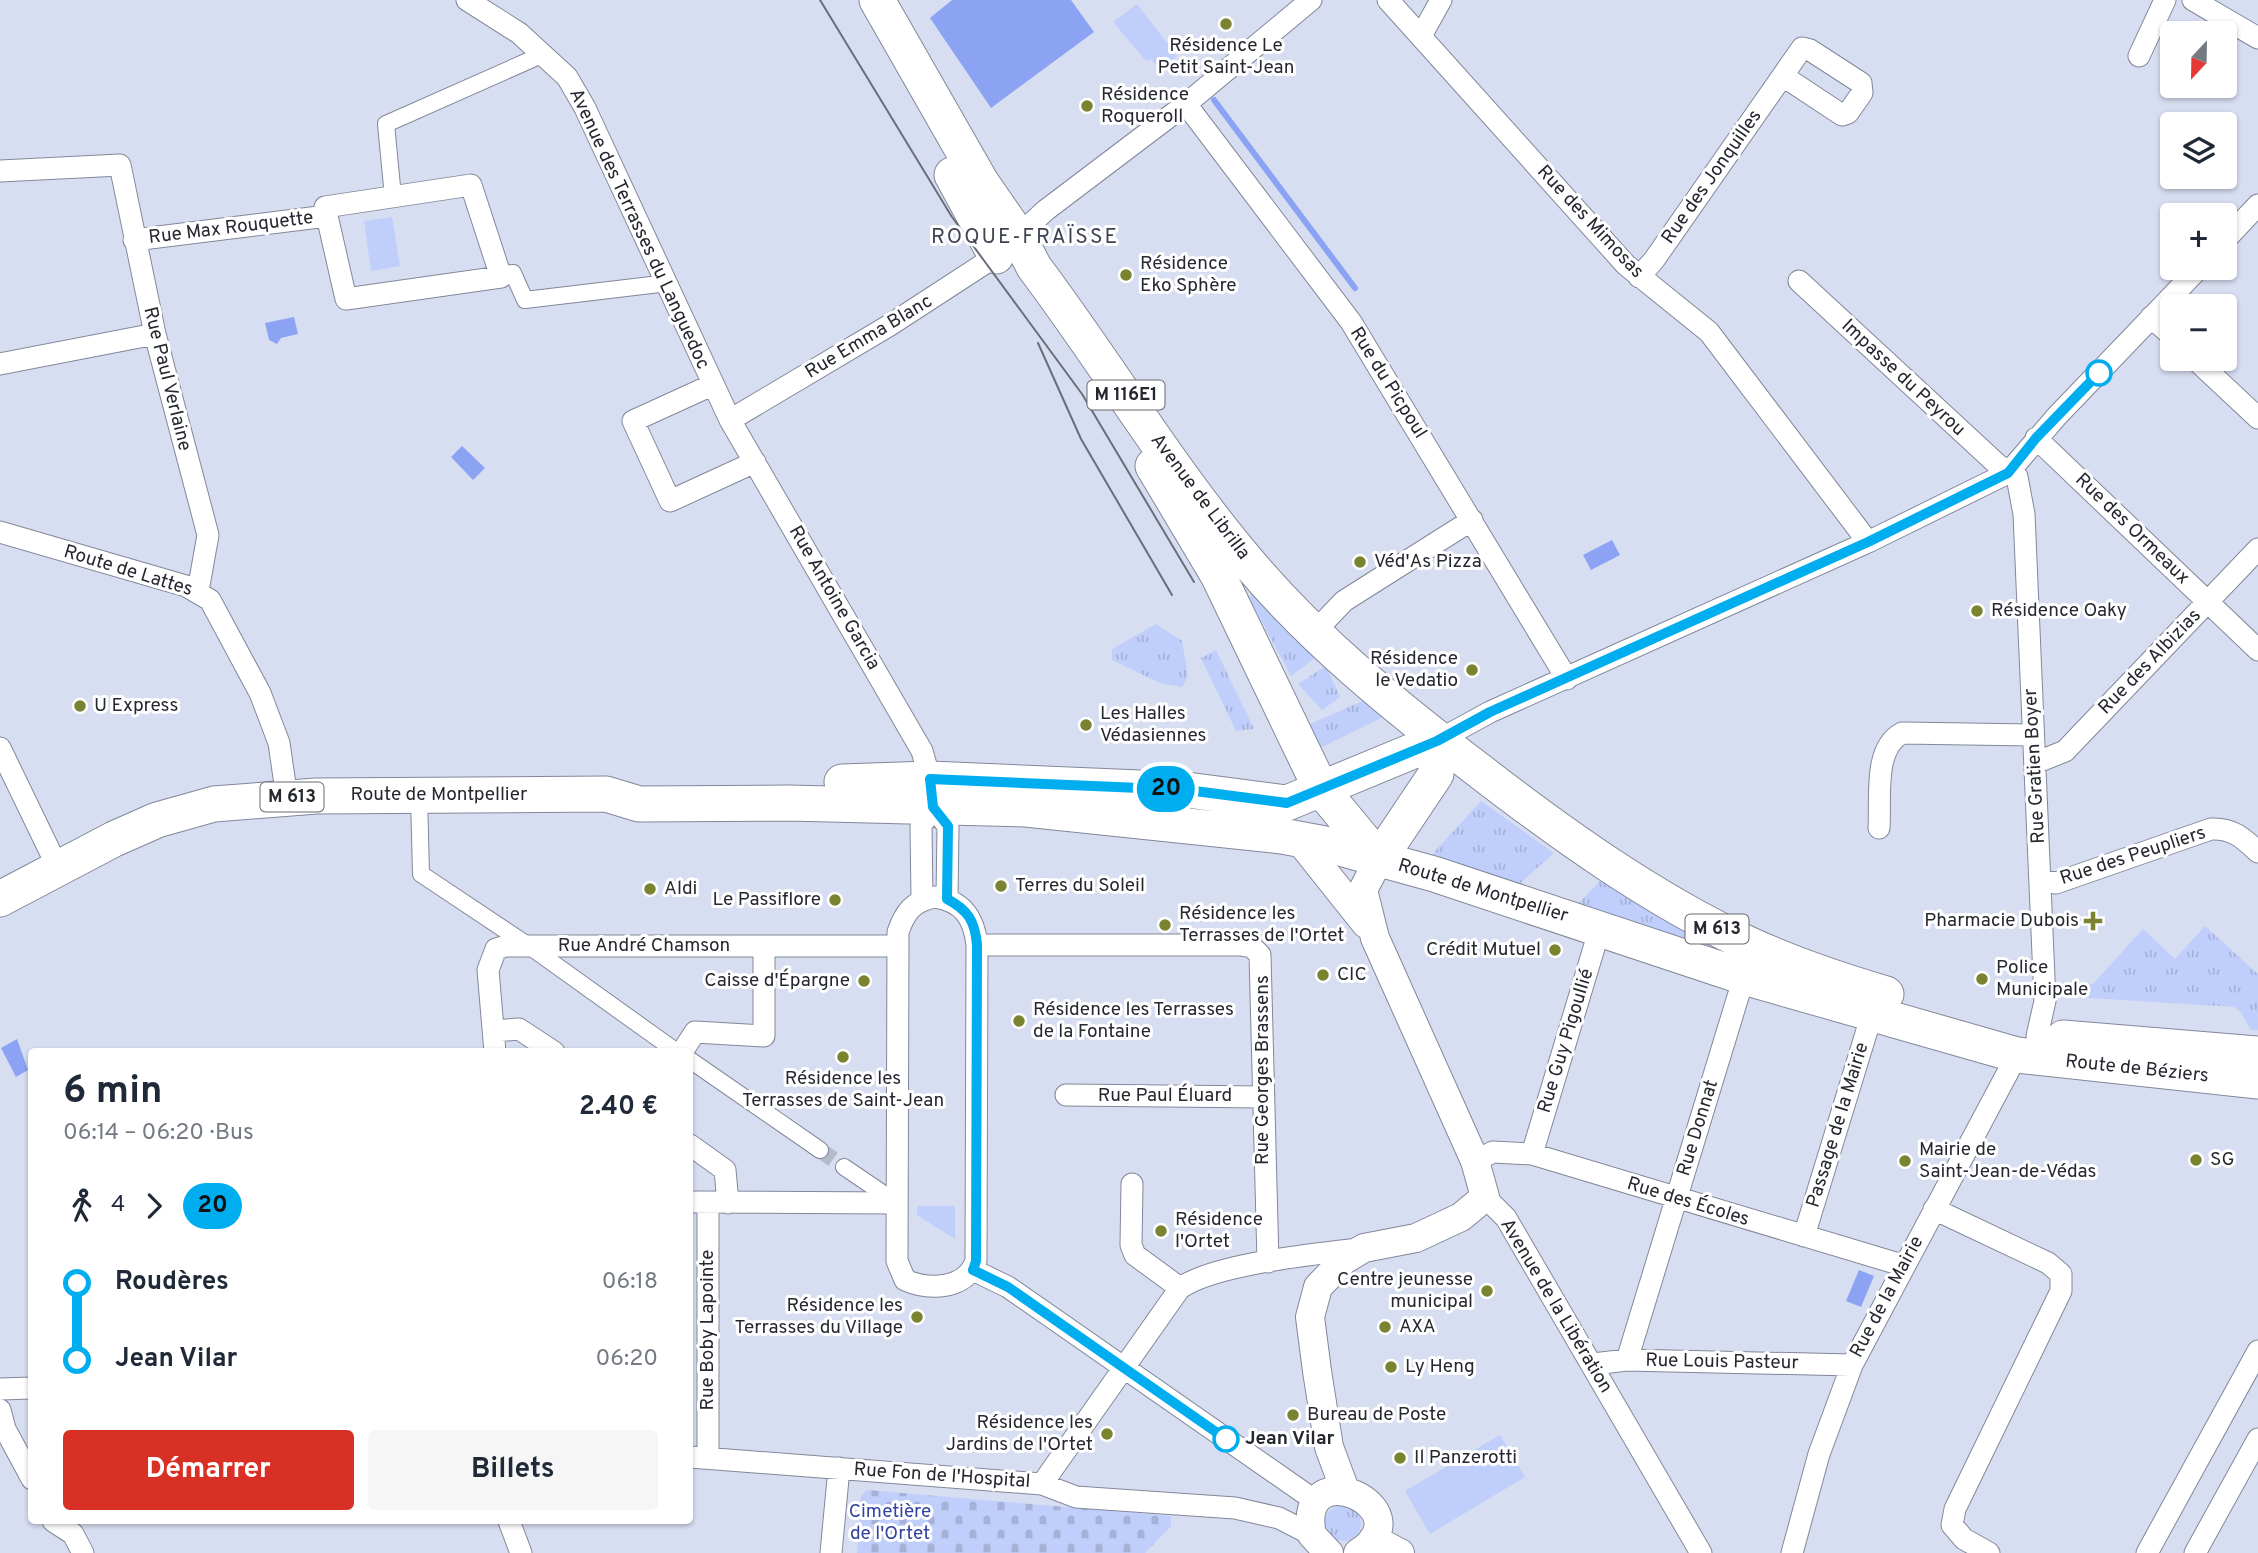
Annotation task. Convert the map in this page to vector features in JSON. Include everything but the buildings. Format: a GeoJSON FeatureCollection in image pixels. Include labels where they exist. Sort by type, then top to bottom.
{"type":"FeatureCollection","features":[{"type":"Feature","properties":{"kind":"main road","name":"Avenue de Librilla"},"geometry":{"type":"LineString","coordinates":[[852,0],[873,35],[903,67],[1005,246],[1115,404],[1218,575],[1321,789]]}},
{"type":"Feature","properties":{"kind":"main road","name":"Avenue de Librilla"},"geometry":{"type":"LineString","coordinates":[[877,0],[981,182],[1005,246],[1034,267],[1239,551],[1381,695],[1437,741]]}},
{"type":"Feature","properties":{"kind":"main road","name":"M 613"},"geometry":{"type":"LineString","coordinates":[[1321,789],[1437,741],[1574,843],[1706,923],[1749,944],[2027,1045]]}},
{"type":"Feature","properties":{"kind":"main road"},"geometry":{"type":"LineString","coordinates":[[1379,859],[1436,774],[1437,741]]}},
{"type":"Feature","properties":{"kind":"main road","name":"Route de Montpellier"},"geometry":{"type":"LineString","coordinates":[[0,899],[157,820],[214,804],[287,798],[606,794],[639,804],[932,793],[1187,790],[1287,803],[1321,789]]}},
{"type":"Feature","properties":{"kind":"main road","name":"M 116E1"},"geometry":{"type":"LineString","coordinates":[[1321,789],[1379,859]]}},
{"type":"Feature","properties":{"kind":"main road","name":"Route de Montpellier"},"geometry":{"type":"LineString","coordinates":[[932,793],[1325,844],[1601,928],[1744,977],[1871,1014],[2027,1045]]}},
{"type":"Feature","properties":{"kind":"main road","name":"Route de Béziers"},"geometry":{"type":"LineString","coordinates":[[2027,1045],[2258,1054]]}},
{"type":"Feature","properties":{"kind":"main road","name":"Route de Béziers"},"geometry":{"type":"LineString","coordinates":[[2027,1045],[2258,1081]]}},
{"type":"Feature","properties":{"kind":"street","name":"Avenue des Terrasses du Languedoc"},"geometry":{"type":"LineString","coordinates":[[467,0],[519,33],[568,77],[668,283],[730,420]]}},
{"type":"Feature","properties":{"kind":"street","name":"Rue Emma Blanc"},"geometry":{"type":"LineString","coordinates":[[730,420],[890,325],[1005,246],[1186,104],[1311,0]]}},
{"type":"Feature","properties":{"kind":"street","name":"Rue des Mimosas"},"geometry":{"type":"LineString","coordinates":[[1388,0],[1639,277],[1709,332],[1868,542]]}},
{"type":"Feature","properties":{"kind":"street"},"geometry":{"type":"LineString","coordinates":[[1421,36],[1441,0]]}},
{"type":"Feature","properties":{"kind":"street"},"geometry":{"type":"LineString","coordinates":[[2139,56],[2165,0]]}},
{"type":"Feature","properties":{"kind":"street"},"geometry":{"type":"LineString","coordinates":[[2193,0],[2258,38]]}},
{"type":"Feature","properties":{"kind":"street"},"geometry":{"type":"LineString","coordinates":[[393,197],[386,124],[537,57]]}},
{"type":"Feature","properties":{"kind":"street","name":"Rue des Jonquilles"},"geometry":{"type":"LineString","coordinates":[[1639,277],[1654,261],[1783,76]]}},
{"type":"Feature","properties":{"kind":"street","name":"Rue du Picpoul"},"geometry":{"type":"LineString","coordinates":[[1186,104],[1351,322],[1567,678]]}},
{"type":"Feature","properties":{"kind":"street","name":"Rue Paul Verlaine"},"geometry":{"type":"LineString","coordinates":[[0,171],[120,165],[155,334],[208,535],[198,591]]}},
{"type":"Feature","properties":{"kind":"street"},"geometry":{"type":"LineString","coordinates":[[471,185],[502,277],[346,299],[326,207],[393,197],[471,185]]}},
{"type":"Feature","properties":{"kind":"street"},"geometry":{"type":"LineString","coordinates":[[2237,227],[2258,205]]}},
{"type":"Feature","properties":{"kind":"street","name":"Rue Max Rouquette"},"geometry":{"type":"LineString","coordinates":[[134,240],[327,216]]}},
{"type":"Feature","properties":{"kind":"street"},"geometry":{"type":"LineString","coordinates":[[500,274],[513,273],[525,300],[668,283]]}},
{"type":"Feature","properties":{"kind":"street"},"geometry":{"type":"LineString","coordinates":[[1437,741],[1490,712],[1868,542],[2008,473],[2036,438],[2187,280]]}},
{"type":"Feature","properties":{"kind":"street","name":"Impasse du Peyrou"},"geometry":{"type":"LineString","coordinates":[[1799,281],[2008,473]]}},
{"type":"Feature","properties":{"kind":"street"},"geometry":{"type":"LineString","coordinates":[[2151,317],[2160,326]]}},
{"type":"Feature","properties":{"kind":"street"},"geometry":{"type":"LineString","coordinates":[[0,364],[155,334]]}},
{"type":"Feature","properties":{"kind":"street"},"geometry":{"type":"LineString","coordinates":[[2208,371],[2258,418]]}},
{"type":"Feature","properties":{"kind":"street"},"geometry":{"type":"LineString","coordinates":[[712,385],[634,421],[670,501],[755,462]]}},
{"type":"Feature","properties":{"kind":"street","name":"Rue Antoine Garcia"},"geometry":{"type":"LineString","coordinates":[[730,420],[922,751],[932,793],[948,826],[947,899]]}},
{"type":"Feature","properties":{"kind":"street","name":"Rue des Ormeaux"},"geometry":{"type":"LineString","coordinates":[[2036,438],[2258,650]]}},
{"type":"Feature","properties":{"kind":"street","name":"Rue Gratien Boyer"},"geometry":{"type":"LineString","coordinates":[[2008,473],[2017,477],[2024,514],[2032,735],[2042,881],[2045,1014],[2027,1045]]}},
{"type":"Feature","properties":{"kind":"street"},"geometry":{"type":"LineString","coordinates":[[1323,639],[1323,623],[1344,601],[1472,520]]}},
{"type":"Feature","properties":{"kind":"street","name":"Route de Lattes"},"geometry":{"type":"LineString","coordinates":[[0,533],[198,591],[210,600],[264,702],[279,743],[287,798]]}},
{"type":"Feature","properties":{"kind":"street","name":"Rue des Albizias"},"geometry":{"type":"LineString","coordinates":[[2035,763],[2065,751],[2258,549]]}},
{"type":"Feature","properties":{"kind":"street"},"geometry":{"type":"LineString","coordinates":[[1879,828],[1883,751],[1890,740],[1902,733],[2032,735]]}},
{"type":"Feature","properties":{"kind":"street"},"geometry":{"type":"LineString","coordinates":[[0,748],[58,868]]}},
{"type":"Feature","properties":{"kind":"street"},"geometry":{"type":"LineString","coordinates":[[922,899],[921,826],[932,793]]}},
{"type":"Feature","properties":{"kind":"street"},"geometry":{"type":"LineString","coordinates":[[419,796],[421,874],[674,1048]]}},
{"type":"Feature","properties":{"kind":"street","name":"Rue des Peupliers"},"geometry":{"type":"LineString","coordinates":[[2042,881],[2056,883],[2211,829],[2225,828],[2237,833],[2258,852]]}},
{"type":"Feature","properties":{"kind":"street","name":"Avenue de la Libération"},"geometry":{"type":"LineString","coordinates":[[1300,840],[1357,909],[1375,938],[1475,1161],[1485,1197],[1506,1218],[1701,1553]]}},
{"type":"Feature","properties":{"kind":"street","name":"Avenue de la Libération"},"geometry":{"type":"LineString","coordinates":[[1375,938],[1363,890],[1379,859]]}},
{"type":"Feature","properties":{"kind":"street"},"geometry":{"type":"LineString","coordinates":[[922,899],[947,899],[961,906],[971,917],[977,945],[976,1261],[966,1280],[957,1284],[915,1284],[905,1280],[897,1261],[898,946],[903,917],[922,899]]}},
{"type":"Feature","properties":{"kind":"street","name":"Rue Guy Pigoullié"},"geometry":{"type":"LineString","coordinates":[[1532,1154],[1601,928]]}},
{"type":"Feature","properties":{"kind":"street","name":"Rue Georges Brassens"},"geometry":{"type":"LineString","coordinates":[[977,945],[1240,945],[1252,947],[1260,955],[1263,966],[1268,1262]]}},
{"type":"Feature","properties":{"kind":"street","name":"Rue André Chamson"},"geometry":{"type":"LineString","coordinates":[[494,1041],[489,959],[496,949],[506,946],[898,946]]}},
{"type":"Feature","properties":{"kind":"street"},"geometry":{"type":"LineString","coordinates":[[683,1048],[695,1032],[764,1036],[764,946]]}},
{"type":"Feature","properties":{"kind":"street","name":"Rue Donnat"},"geometry":{"type":"LineString","coordinates":[[1627,1360],[1744,977]]}},
{"type":"Feature","properties":{"kind":"street","name":"Passage de la Mairie"},"geometry":{"type":"LineString","coordinates":[[1804,1236],[1871,1014]]}},
{"type":"Feature","properties":{"kind":"street"},"geometry":{"type":"LineString","coordinates":[[494,1041],[519,1029],[548,1048]]}},
{"type":"Feature","properties":{"kind":"street","name":"Rue de la Mairie"},"geometry":{"type":"LineString","coordinates":[[1792,1553],[1819,1454],[1852,1365],[1902,1265],[2027,1045]]}},
{"type":"Feature","properties":{"kind":"street"},"geometry":{"type":"LineString","coordinates":[[693,1062],[820,1150]]}},
{"type":"Feature","properties":{"kind":"street","name":"Rue Paul Éluard"},"geometry":{"type":"LineString","coordinates":[[1066,1096],[1264,1097]]}},
{"type":"Feature","properties":{"kind":"street","name":"Rue Boby Lapointe"},"geometry":{"type":"LineString","coordinates":[[693,1147],[725,1170],[709,1202],[699,1458]]}},
{"type":"Feature","properties":{"kind":"street","name":"Rue des Écoles"},"geometry":{"type":"LineString","coordinates":[[1475,1161],[1493,1152],[1532,1154],[1902,1265]]}},
{"type":"Feature","properties":{"kind":"street"},"geometry":{"type":"LineString","coordinates":[[844,1167],[897,1203]]}},
{"type":"Feature","properties":{"kind":"street"},"geometry":{"type":"LineString","coordinates":[[1132,1184],[1131,1245],[1135,1255],[1180,1288]]}},
{"type":"Feature","properties":{"kind":"street"},"geometry":{"type":"LineString","coordinates":[[1042,1484],[1180,1288],[1205,1276],[1268,1262],[1416,1238],[1461,1217],[1485,1197]]}},
{"type":"Feature","properties":{"kind":"street"},"geometry":{"type":"LineString","coordinates":[[709,1202],[897,1203]]}},
{"type":"Feature","properties":{"kind":"street"},"geometry":{"type":"LineString","coordinates":[[1934,1209],[2049,1263],[2061,1274],[2061,1291],[1955,1508],[1952,1525],[1964,1539],[1989,1553]]}},
{"type":"Feature","properties":{"kind":"street"},"geometry":{"type":"LineString","coordinates":[[1345,1490],[1329,1447],[1310,1317],[1318,1287],[1344,1260],[1364,1248]]}},
{"type":"Feature","properties":{"kind":"street"},"geometry":{"type":"LineString","coordinates":[[1307,1255],[1318,1287]]}},
{"type":"Feature","properties":{"kind":"street"},"geometry":{"type":"LineString","coordinates":[[973,1270],[1008,1287],[1317,1502]]}},
{"type":"Feature","properties":{"kind":"street"},"geometry":{"type":"LineString","coordinates":[[2147,1553],[2251,1380],[2258,1351]]}},
{"type":"Feature","properties":{"kind":"street","name":"Rue Louis Pasteur"},"geometry":{"type":"LineString","coordinates":[[1592,1364],[1627,1360],[1852,1365]]}},
{"type":"Feature","properties":{"kind":"street"},"geometry":{"type":"LineString","coordinates":[[0,1389],[28,1388]]}},
{"type":"Feature","properties":{"kind":"street"},"geometry":{"type":"LineString","coordinates":[[0,1410],[5,1429],[28,1472]]}},
{"type":"Feature","properties":{"kind":"street"},"geometry":{"type":"LineString","coordinates":[[2195,1553],[2258,1439]]}},
{"type":"Feature","properties":{"kind":"street","name":"Rue Fon de l'Hospital"},"geometry":{"type":"LineString","coordinates":[[699,1458],[1042,1484],[1076,1497],[1235,1508],[1279,1518],[1321,1544]]}},
{"type":"Feature","properties":{"kind":"street"},"geometry":{"type":"LineString","coordinates":[[831,1553],[839,1468]]}},
{"type":"Feature","properties":{"kind":"street"},"geometry":{"type":"LineString","coordinates":[[1321,1544],[1312,1513],[1317,1502],[1325,1495],[1345,1490],[1361,1496],[1374,1510],[1376,1530],[1365,1546],[1400,1553]]}},
{"type":"Feature","properties":{"kind":"street"},"geometry":{"type":"LineString","coordinates":[[58,1524],[73,1534],[83,1553]]}},
{"type":"Feature","properties":{"kind":"street"},"geometry":{"type":"LineString","coordinates":[[510,1524],[521,1553]]}},
{"type":"Feature","properties":{"kind":"green space"},"geometry":{"type":"Polygon","coordinates":[[[1137,4],[1177,56],[1159,69],[1151,59],[1146,61],[1113,22],[1137,4]]]}},
{"type":"Feature","properties":{"kind":"green space"},"geometry":{"type":"Polygon","coordinates":[[[392,217],[400,266],[371,271],[364,221],[392,217]]]}},
{"type":"Feature","properties":{"kind":"green space"},"geometry":{"type":"Polygon","coordinates":[[[1253,593],[1316,657],[1291,676],[1249,598],[1253,593]]]}},
{"type":"Feature","properties":{"kind":"green space"},"geometry":{"type":"Polygon","coordinates":[[[1156,624],[1182,641],[1188,676],[1182,687],[1160,683],[1112,660],[1112,649],[1156,624]]]}},
{"type":"Feature","properties":{"kind":"green space"},"geometry":{"type":"Polygon","coordinates":[[[1216,650],[1254,729],[1236,731],[1201,658],[1216,650]]]}},
{"type":"Feature","properties":{"kind":"green space"},"geometry":{"type":"Polygon","coordinates":[[[1326,666],[1340,697],[1322,710],[1298,684],[1326,666]]]}},
{"type":"Feature","properties":{"kind":"green space"},"geometry":{"type":"Polygon","coordinates":[[[1369,698],[1387,715],[1320,748],[1308,725],[1369,698]]]}},
{"type":"Feature","properties":{"kind":"green space"},"geometry":{"type":"Polygon","coordinates":[[[1481,801],[1554,853],[1516,887],[1427,860],[1481,801]]]}},
{"type":"Feature","properties":{"kind":"green space"},"geometry":{"type":"Polygon","coordinates":[[[1604,877],[1702,939],[1700,946],[1574,908],[1604,877]]]}},
{"type":"Feature","properties":{"kind":"green space"},"geometry":{"type":"Polygon","coordinates":[[[2205,926],[2258,974],[2258,1030],[2251,1030],[2240,1011],[2234,1007],[2058,996],[2057,983],[2093,984],[2143,929],[2175,959],[2205,926]]]}},
{"type":"Feature","properties":{"kind":"green space"},"geometry":{"type":"Polygon","coordinates":[[[917,1206],[955,1206],[955,1239],[917,1215],[917,1206]]]}},
{"type":"Feature","properties":{"kind":"green space"},"geometry":{"type":"Polygon","coordinates":[[[1500,1435],[1525,1477],[1430,1534],[1405,1491],[1500,1435]]]}},
{"type":"Feature","properties":{"kind":"green space","name":"Cimetière de l'Ortet"},"geometry":{"type":"Polygon","coordinates":[[[867,1490],[1171,1516],[1171,1526],[1145,1553],[857,1553],[861,1496],[867,1490]]]}},
{"type":"Feature","properties":{"kind":"green space"},"geometry":{"type":"Polygon","coordinates":[[[1343,1505],[1356,1510],[1361,1523],[1356,1536],[1343,1541],[1330,1536],[1325,1523],[1330,1510],[1343,1505]]]}},
{"type":"Feature","properties":{"kind":"water"},"geometry":{"type":"Polygon","coordinates":[[[952,0],[1071,0],[1094,32],[991,108],[930,18],[952,0]]]}},
{"type":"Feature","properties":{"kind":"water"},"geometry":{"type":"Polygon","coordinates":[[[294,317],[298,334],[281,338],[277,344],[269,340],[265,323],[294,317]]]}},
{"type":"Feature","properties":{"kind":"water"},"geometry":{"type":"Polygon","coordinates":[[[462,446],[485,468],[473,480],[451,457],[462,446]]]}},
{"type":"Feature","properties":{"kind":"water"},"geometry":{"type":"Polygon","coordinates":[[[1612,540],[1620,555],[1591,570],[1583,555],[1612,540]]]}},
{"type":"Feature","properties":{"kind":"water"},"geometry":{"type":"Polygon","coordinates":[[[17,1039],[28,1070],[16,1077],[1,1048],[17,1039]]]}},
{"type":"Feature","properties":{"kind":"water"},"geometry":{"type":"Polygon","coordinates":[[[1859,1270],[1874,1276],[1861,1307],[1846,1301],[1859,1270]]]}},
{"type":"Feature","properties":{"kind":"waterway"},"geometry":{"type":"LineString","coordinates":[[1214,100],[1355,288]]}},
{"type":"Feature","properties":{"kind":"tunnel"},"geometry":{"type":"LineString","coordinates":[[820,1150],[844,1167]]}},
{"type":"Feature","properties":{"kind":"tram line"},"geometry":{"type":"LineString","coordinates":[[820,0],[952,217],[1082,394],[1194,582]]}},
{"type":"Feature","properties":{"kind":"tram line"},"geometry":{"type":"LineString","coordinates":[[1038,343],[1081,439],[1172,595]]}},
{"type":"Feature","properties":{"kind":"bus line","name":"20"},"geometry":{"type":"LineString","coordinates":[[1226,1439],[1008,1287],[993,1277],[973,1270],[976,1261],[977,945],[971,917],[961,906],[947,899],[948,826],[933,807],[930,779],[1187,790],[1287,803],[1437,741],[1490,712],[1868,542],[2008,473],[2036,438],[2099,373]]}},
{"type":"Feature","properties":{"kind":"place","name":"Résidence Le Petit Saint-Jean"},"geometry":{"type":"Point","coordinates":[1226,24]}},
{"type":"Feature","properties":{"kind":"place","name":"Résidence Roqueroll"},"geometry":{"type":"Point","coordinates":[1087,106]}},
{"type":"Feature","properties":{"kind":"place","name":"Résidence Eko Sphère"},"geometry":{"type":"Point","coordinates":[1126,275]}},
{"type":"Feature","properties":{"kind":"place","name":"Véd'As Pizza"},"geometry":{"type":"Point","coordinates":[1360,562]}},
{"type":"Feature","properties":{"kind":"place","name":"Résidence Oaky"},"geometry":{"type":"Point","coordinates":[1977,611]}},
{"type":"Feature","properties":{"kind":"place","name":"Résidence le Vedatio"},"geometry":{"type":"Point","coordinates":[1472,670]}},
{"type":"Feature","properties":{"kind":"place","name":"U Express"},"geometry":{"type":"Point","coordinates":[80,706]}},
{"type":"Feature","properties":{"kind":"place","name":"Les Halles Védasiennes"},"geometry":{"type":"Point","coordinates":[1086,725]}},
{"type":"Feature","properties":{"kind":"place","name":"Terres du Soleil"},"geometry":{"type":"Point","coordinates":[1001,886]}},
{"type":"Feature","properties":{"kind":"place","name":"Aldi"},"geometry":{"type":"Point","coordinates":[650,889]}},
{"type":"Feature","properties":{"kind":"place","name":"Le Passiflore"},"geometry":{"type":"Point","coordinates":[835,900]}},
{"type":"Feature","properties":{"kind":"place","name":"Pharmacie Dubois"},"geometry":{"type":"Point","coordinates":[2093,921]}},
{"type":"Feature","properties":{"kind":"place","name":"Résidence les Terrasses de l'Ortet"},"geometry":{"type":"Point","coordinates":[1165,925]}},
{"type":"Feature","properties":{"kind":"place","name":"Crédit Mutuel"},"geometry":{"type":"Point","coordinates":[1555,950]}},
{"type":"Feature","properties":{"kind":"place","name":"CIC"},"geometry":{"type":"Point","coordinates":[1323,975]}},
{"type":"Feature","properties":{"kind":"place","name":"Police Municipale"},"geometry":{"type":"Point","coordinates":[1982,979]}},
{"type":"Feature","properties":{"kind":"place","name":"Caisse d'Épargne"},"geometry":{"type":"Point","coordinates":[864,981]}},
{"type":"Feature","properties":{"kind":"place","name":"Résidence les Terrasses de la Fontaine"},"geometry":{"type":"Point","coordinates":[1019,1021]}},
{"type":"Feature","properties":{"kind":"place","name":"Résidence les Terrasses de Saint-Jean"},"geometry":{"type":"Point","coordinates":[843,1057]}},
{"type":"Feature","properties":{"kind":"place","name":"SG"},"geometry":{"type":"Point","coordinates":[2196,1160]}},
{"type":"Feature","properties":{"kind":"place","name":"Mairie de Saint-Jean-de-Védas"},"geometry":{"type":"Point","coordinates":[1905,1161]}},
{"type":"Feature","properties":{"kind":"place","name":"Résidence l'Ortet"},"geometry":{"type":"Point","coordinates":[1161,1231]}},
{"type":"Feature","properties":{"kind":"place","name":"Centre jeunesse municipal"},"geometry":{"type":"Point","coordinates":[1487,1291]}},
{"type":"Feature","properties":{"kind":"place","name":"Résidence les Terrasses du Village"},"geometry":{"type":"Point","coordinates":[917,1317]}},
{"type":"Feature","properties":{"kind":"place","name":"AXA"},"geometry":{"type":"Point","coordinates":[1385,1327]}},
{"type":"Feature","properties":{"kind":"place","name":"Ly Heng"},"geometry":{"type":"Point","coordinates":[1391,1367]}},
{"type":"Feature","properties":{"kind":"place","name":"Bureau de Poste"},"geometry":{"type":"Point","coordinates":[1293,1415]}},
{"type":"Feature","properties":{"kind":"place","name":"Résidence les Jardins de l'Ortet"},"geometry":{"type":"Point","coordinates":[1107,1434]}},
{"type":"Feature","properties":{"kind":"place","name":"Jean Vilar"},"geometry":{"type":"Point","coordinates":[1226,1439]}},
{"type":"Feature","properties":{"kind":"place","name":"Il Panzerotti"},"geometry":{"type":"Point","coordinates":[1400,1458]}},
{"type":"Feature","properties":{"kind":"district","name":"ROQUE-FRAÏSSE"},"geometry":{"type":"Point","coordinates":[1025,237]}}]}
